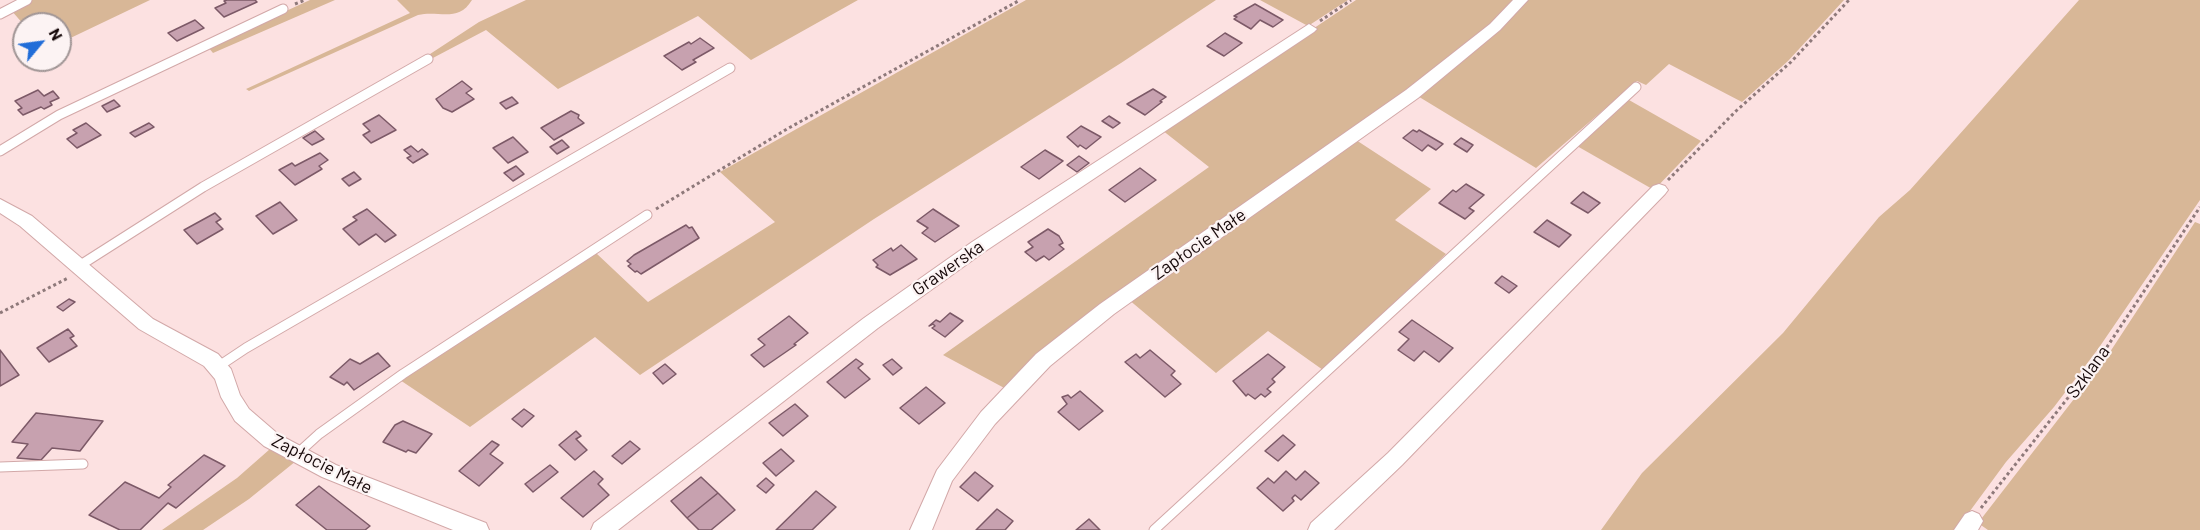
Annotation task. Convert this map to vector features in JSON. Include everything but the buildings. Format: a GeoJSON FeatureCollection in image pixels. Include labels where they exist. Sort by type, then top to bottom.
{"type":"FeatureCollection","features":[{"type":"Feature","properties":{"kind":"street","name":"Zapłocie Małe"},"geometry":{"type":"LineString","coordinates":[[921,530],[944,476],[988,418],[1043,360],[1107,309],[1412,94],[1495,27],[1521,0]]}},
{"type":"Feature","properties":{"kind":"street","name":"Grawerska"},"geometry":{"type":"LineString","coordinates":[[602,530],[890,309],[978,247],[1309,29]]}},
{"type":"Feature","properties":{"kind":"street"},"geometry":{"type":"LineString","coordinates":[[1319,530],[1395,459],[1659,190]]}},
{"type":"Feature","properties":{"kind":"street"},"geometry":{"type":"LineString","coordinates":[[0,206],[26,220],[146,324],[219,366]]}},
{"type":"Feature","properties":{"kind":"street","name":"Zapłocie Małe"},"geometry":{"type":"LineString","coordinates":[[219,366],[231,397],[242,415],[271,440],[379,492],[478,530]]}},
{"type":"Feature","properties":{"kind":"lane"},"geometry":{"type":"LineString","coordinates":[[0,14],[27,0]]}},
{"type":"Feature","properties":{"kind":"lane"},"geometry":{"type":"LineString","coordinates":[[0,151],[59,115],[283,9]]}},
{"type":"Feature","properties":{"kind":"lane"},"geometry":{"type":"LineString","coordinates":[[81,268],[106,247],[203,187],[428,59]]}},
{"type":"Feature","properties":{"kind":"lane"},"geometry":{"type":"LineString","coordinates":[[219,366],[246,348],[730,68]]}},
{"type":"Feature","properties":{"kind":"lane"},"geometry":{"type":"LineString","coordinates":[[1154,530],[1636,87]]}},
{"type":"Feature","properties":{"kind":"lane"},"geometry":{"type":"LineString","coordinates":[[297,454],[320,434],[403,374],[647,215]]}},
{"type":"Feature","properties":{"kind":"lane"},"geometry":{"type":"LineString","coordinates":[[0,467],[83,464]]}},
{"type":"Feature","properties":{"kind":"path"},"geometry":{"type":"LineString","coordinates":[[647,215],[787,129],[1020,0]]}},
{"type":"Feature","properties":{"kind":"path"},"geometry":{"type":"LineString","coordinates":[[1309,29],[1351,0]]}},
{"type":"Feature","properties":{"kind":"path"},"geometry":{"type":"LineString","coordinates":[[1659,190],[1736,111],[1791,62],[1849,0]]}},
{"type":"Feature","properties":{"kind":"path","name":"Szklana"},"geometry":{"type":"LineString","coordinates":[[1968,526],[2011,466],[2061,409],[2103,353],[2200,207]]}},
{"type":"Feature","properties":{"kind":"path"},"geometry":{"type":"LineString","coordinates":[[0,313],[81,268]]}},
{"type":"Feature","properties":{"kind":"shaded area"},"geometry":{"type":"Polygon","coordinates":[[[30,0],[150,0],[72,37],[72,12],[13,12],[11,10],[30,0]]]}},
{"type":"Feature","properties":{"kind":"shaded area"},"geometry":{"type":"Polygon","coordinates":[[[310,0],[335,0],[213,53],[208,47],[310,0]]]}},
{"type":"Feature","properties":{"kind":"shaded area"},"geometry":{"type":"Polygon","coordinates":[[[397,0],[472,0],[467,7],[454,14],[418,15],[249,91],[246,89],[410,13],[397,0]]]}},
{"type":"Feature","properties":{"kind":"shaded area"},"geometry":{"type":"Polygon","coordinates":[[[526,0],[858,0],[751,60],[698,16],[558,89],[486,30],[431,59],[427,56],[479,22],[526,0]]]}},
{"type":"Feature","properties":{"kind":"shaded area"},"geometry":{"type":"Polygon","coordinates":[[[1026,0],[1216,0],[1121,63],[874,219],[640,375],[595,337],[470,427],[400,380],[596,253],[648,302],[775,222],[720,172],[1026,0]]]}},
{"type":"Feature","properties":{"kind":"shaded area"},"geometry":{"type":"Polygon","coordinates":[[[1260,0],[1348,0],[1308,26],[1260,0]]]}},
{"type":"Feature","properties":{"kind":"shaded area"},"geometry":{"type":"Polygon","coordinates":[[[1356,0],[1517,0],[1492,25],[1008,390],[943,355],[1209,167],[1162,130],[1356,0]]]}},
{"type":"Feature","properties":{"kind":"shaded area"},"geometry":{"type":"Polygon","coordinates":[[[1525,0],[1844,0],[1788,61],[1742,102],[1669,64],[1646,85],[1637,81],[1536,168],[1416,95],[1525,0]]]}},
{"type":"Feature","properties":{"kind":"shaded area"},"geometry":{"type":"Polygon","coordinates":[[[2079,0],[2200,0],[2200,200],[2098,349],[2054,407],[2006,462],[1956,530],[1601,530],[1642,473],[1783,333],[1879,217],[1910,190],[2079,0]]]}},
{"type":"Feature","properties":{"kind":"shaded area"},"geometry":{"type":"Polygon","coordinates":[[[1629,100],[1701,141],[1654,190],[1577,146],[1629,100]]]}},
{"type":"Feature","properties":{"kind":"shaded area"},"geometry":{"type":"Polygon","coordinates":[[[1356,140],[1431,189],[1395,220],[1446,254],[1323,370],[1268,331],[1216,373],[1128,299],[1356,140]]]}},
{"type":"Feature","properties":{"kind":"shaded area"},"geometry":{"type":"Polygon","coordinates":[[[2195,222],[2200,224],[2200,530],[1988,530],[1978,523],[2108,355],[2195,222]]]}},
{"type":"Feature","properties":{"kind":"shaded area"},"geometry":{"type":"Polygon","coordinates":[[[270,449],[296,461],[249,499],[203,530],[162,530],[237,478],[270,449]]]}}]}
